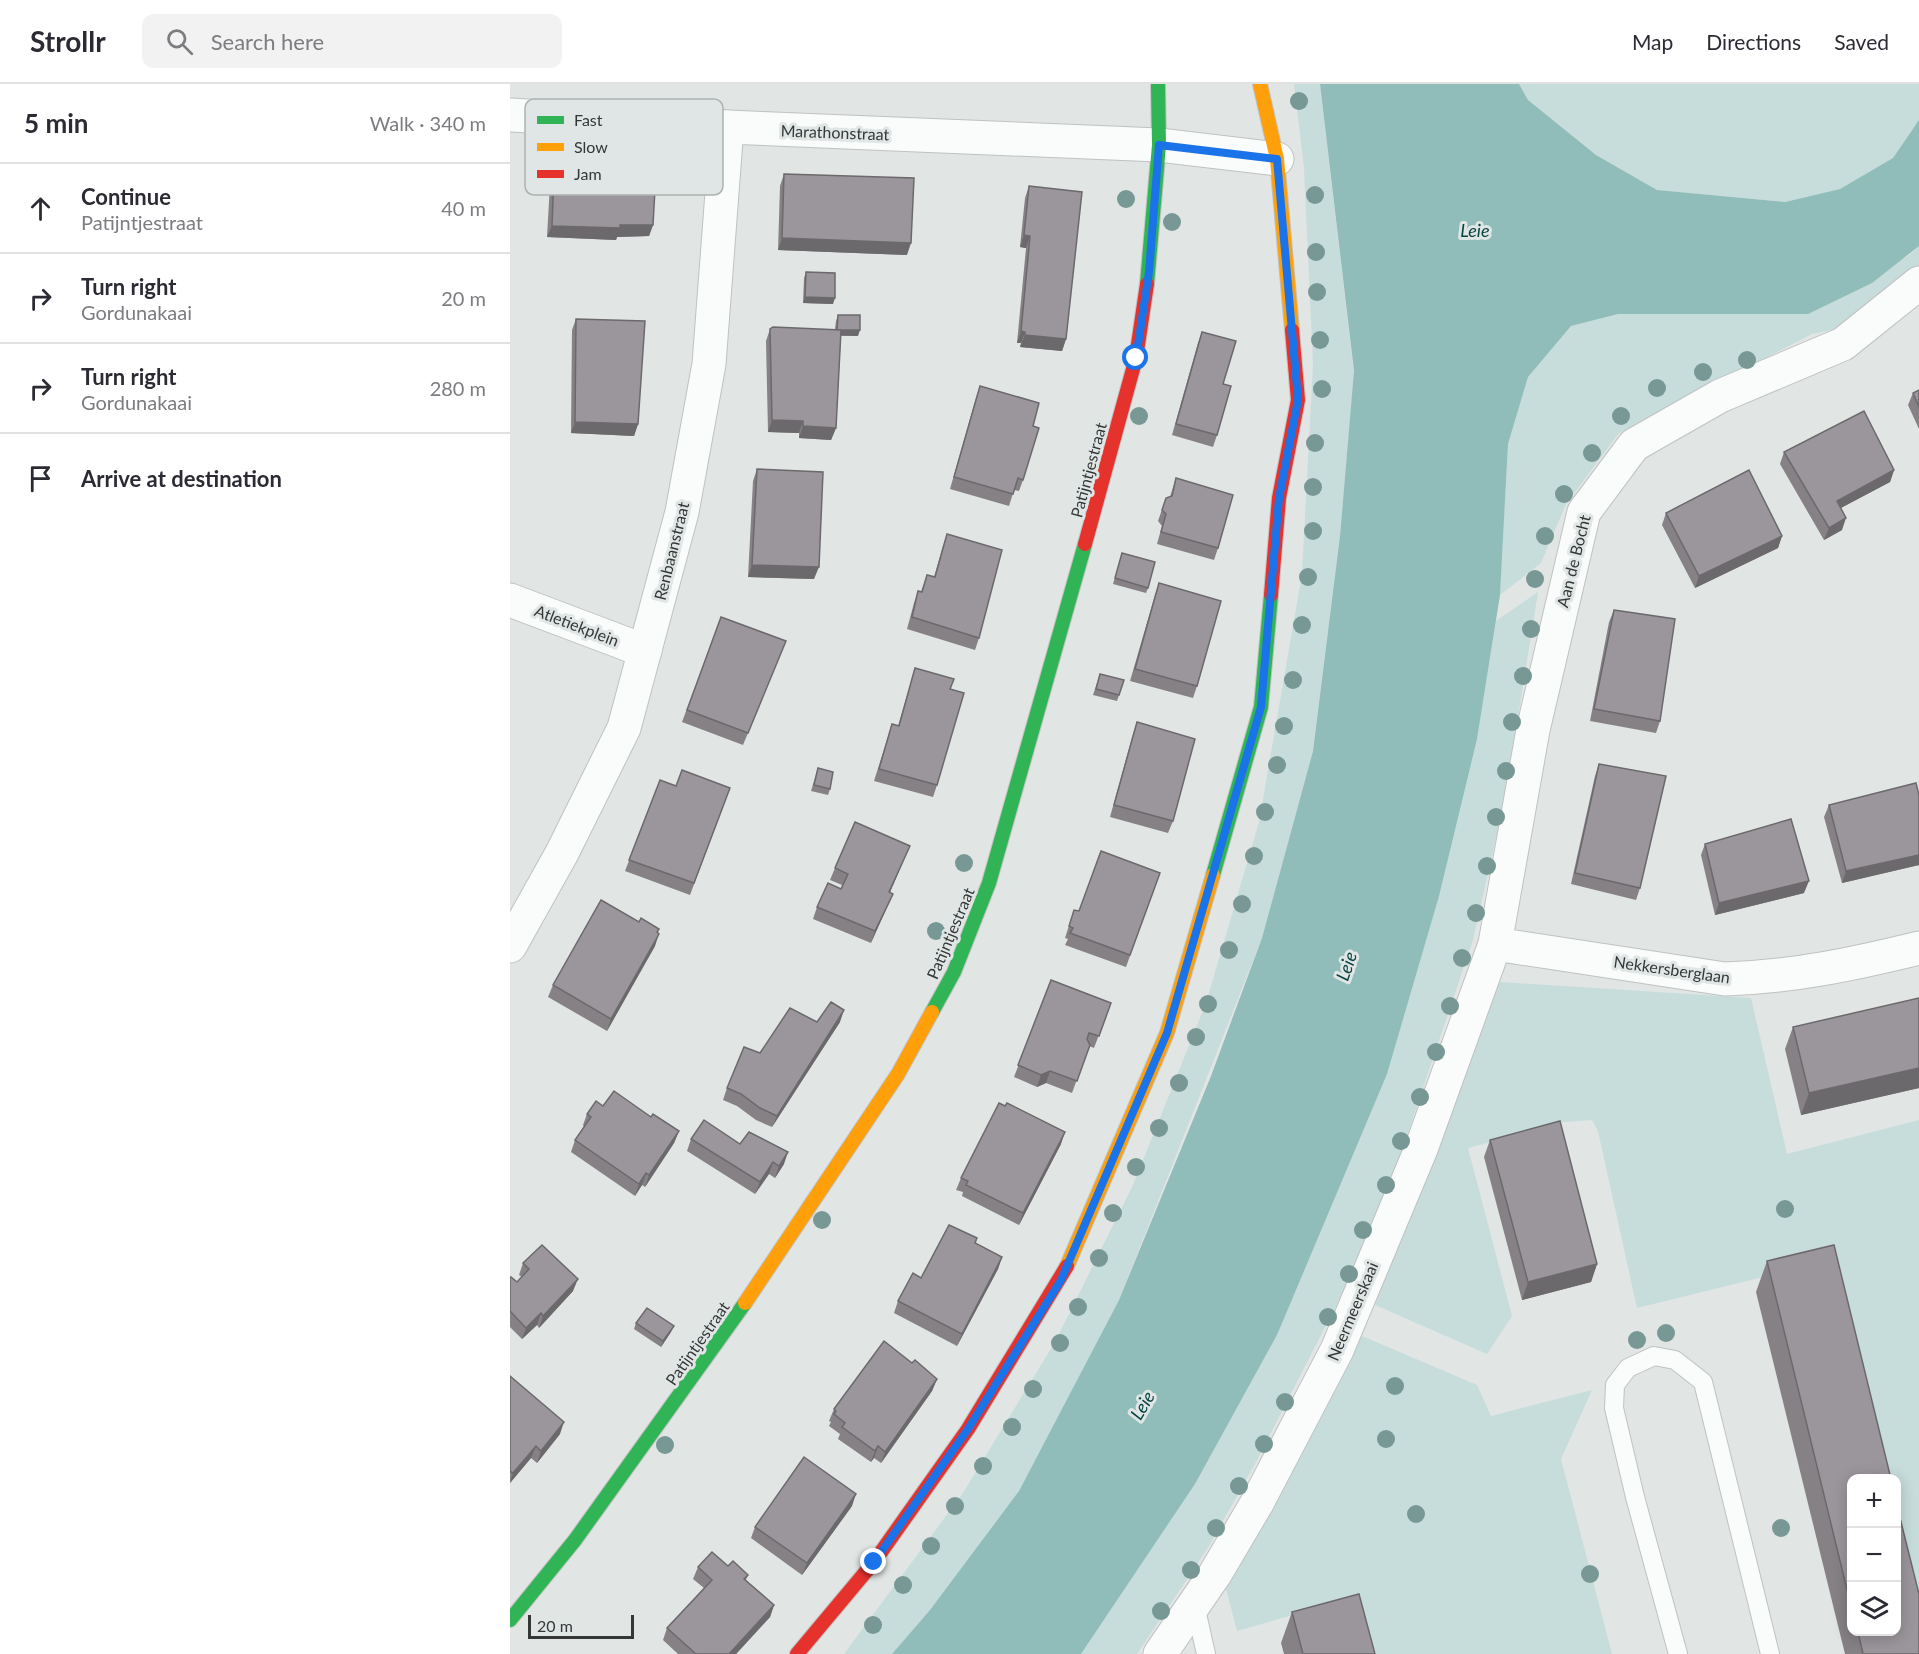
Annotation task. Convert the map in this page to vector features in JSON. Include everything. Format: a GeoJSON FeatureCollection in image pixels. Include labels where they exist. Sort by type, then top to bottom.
{"type":"FeatureCollection","features":[{"type":"Feature","properties":{"kind":"street","name":"Patijntjestraat"},"geometry":{"type":"LineString","coordinates":[[510,1620],[574,1540],[718,1344],[898,1074],[954,972],[989,883],[1022,773],[1136,358],[1149,272],[1159,145],[1158,84]]}},
{"type":"Feature","properties":{"kind":"street"},"geometry":{"type":"LineString","coordinates":[[796,1654],[874,1562],[968,1429],[1061,1280],[1167,1033],[1261,707],[1279,498],[1298,400],[1277,159],[1260,84]]}},
{"type":"Feature","properties":{"kind":"street","name":"Marathonstraat"},"geometry":{"type":"LineString","coordinates":[[510,115],[525,116]]}},
{"type":"Feature","properties":{"kind":"street","name":"Marathonstraat"},"geometry":{"type":"LineString","coordinates":[[723,127],[1159,145],[1277,159]]}},
{"type":"Feature","properties":{"kind":"street","name":"Renbaanstraat"},"geometry":{"type":"LineString","coordinates":[[723,180],[727,127]]}},
{"type":"Feature","properties":{"kind":"street","name":"Renbaanstraat"},"geometry":{"type":"LineString","coordinates":[[510,946],[562,853],[624,728],[682,512],[709,364],[722,195]]}},
{"type":"Feature","properties":{"kind":"street","name":"Aan de Bocht"},"geometry":{"type":"LineString","coordinates":[[1495,944],[1533,730],[1584,512],[1634,445],[1720,396],[1843,344],[1919,283]]}},
{"type":"Feature","properties":{"kind":"street","name":"Atletiekplein"},"geometry":{"type":"LineString","coordinates":[[510,600],[645,651]]}},
{"type":"Feature","properties":{"kind":"street","name":"Nekkersberglaan"},"geometry":{"type":"LineString","coordinates":[[1495,944],[1725,979],[1761,978],[1836,968],[1919,948]]}},
{"type":"Feature","properties":{"kind":"street","name":"Neermeerskaai"},"geometry":{"type":"LineString","coordinates":[[1160,1654],[1195,1605],[1257,1503],[1337,1350],[1421,1149],[1495,944]]}},
{"type":"Feature","properties":{"kind":"lane"},"geometry":{"type":"LineString","coordinates":[[1678,1654],[1635,1497],[1614,1408],[1615,1385],[1628,1368],[1654,1356],[1675,1360],[1702,1382],[1770,1654]]}},
{"type":"Feature","properties":{"kind":"lane"},"geometry":{"type":"LineString","coordinates":[[1195,1605],[1206,1654]]}},
{"type":"Feature","properties":{"kind":"shaded area"},"geometry":{"type":"Polygon","coordinates":[[[1294,84],[1320,84],[1354,375],[1340,536],[1313,751],[1262,938],[1119,1300],[1019,1491],[930,1610],[892,1654],[844,1654],[963,1493],[1055,1342],[1133,1185],[1206,1003],[1259,822],[1302,574],[1313,364],[1304,168],[1294,84]]]}},
{"type":"Feature","properties":{"kind":"shaded area"},"geometry":{"type":"Polygon","coordinates":[[[1519,84],[1919,84],[1919,120],[1893,158],[1840,189],[1785,202],[1657,190],[1596,155],[1528,100],[1519,84]]]}},
{"type":"Feature","properties":{"kind":"shaded area"},"geometry":{"type":"Polygon","coordinates":[[[1919,246],[1919,268],[1837,329],[1812,334],[1619,433],[1566,504],[1541,563],[1500,595],[1508,444],[1528,377],[1571,326],[1618,314],[1808,313],[1908,256],[1919,246]]]}},
{"type":"Feature","properties":{"kind":"shaded area"},"geometry":{"type":"Polygon","coordinates":[[[1538,592],[1505,798],[1473,940],[1396,1168],[1345,1288],[1256,1462],[1209,1546],[1137,1654],[1081,1654],[1195,1484],[1277,1335],[1477,739],[1496,621],[1538,592]]]}},
{"type":"Feature","properties":{"kind":"shaded area"},"geometry":{"type":"Polygon","coordinates":[[[1500,982],[1751,998],[1787,1154],[1919,1120],[1919,1616],[1901,1540],[1901,1474],[1885,1474],[1832,1260],[1637,1308],[1598,1131],[1592,1120],[1563,1122],[1468,1148],[1512,1316],[1487,1354],[1375,1305],[1429,1156],[1500,982]]]}},
{"type":"Feature","properties":{"kind":"shaded area"},"geometry":{"type":"Polygon","coordinates":[[[1362,1336],[1477,1385],[1491,1416],[1592,1390],[1561,1459],[1612,1654],[1370,1654],[1356,1597],[1237,1631],[1226,1588],[1270,1513],[1362,1336]]]}},
{"type":"Feature","properties":{"kind":"water","name":"Leie"},"geometry":{"type":"Polygon","coordinates":[[[1320,84],[1519,84],[1528,100],[1596,155],[1657,190],[1785,202],[1840,189],[1893,158],[1919,120],[1919,246],[1872,283],[1808,314],[1618,314],[1571,326],[1528,377],[1508,444],[1500,595],[1477,739],[1439,896],[1387,1074],[1277,1335],[1195,1484],[1081,1654],[892,1654],[930,1610],[1019,1491],[1119,1300],[1211,1076],[1262,938],[1313,751],[1340,536],[1354,371],[1320,84]]]}},
{"type":"Feature","properties":{"kind":"building"},"geometry":{"type":"Polygon","coordinates":[[[784,174],[914,178],[911,243],[782,238],[784,174]]]}},
{"type":"Feature","properties":{"kind":"building"},"geometry":{"type":"Polygon","coordinates":[[[1029,186],[1082,192],[1066,339],[1025,335],[1025,332],[1021,331],[1030,236],[1024,235],[1029,186]]]}},
{"type":"Feature","properties":{"kind":"building"},"geometry":{"type":"Polygon","coordinates":[[[553,195],[655,195],[653,225],[620,225],[620,228],[552,226],[553,195]]]}},
{"type":"Feature","properties":{"kind":"building"},"geometry":{"type":"Polygon","coordinates":[[[806,272],[835,273],[835,298],[805,297],[806,272]]]}},
{"type":"Feature","properties":{"kind":"building"},"geometry":{"type":"Polygon","coordinates":[[[838,315],[860,315],[860,330],[837,330],[838,315]]]}},
{"type":"Feature","properties":{"kind":"building"},"geometry":{"type":"Polygon","coordinates":[[[576,319],[645,321],[638,424],[575,422],[576,319]]]}},
{"type":"Feature","properties":{"kind":"building"},"geometry":{"type":"Polygon","coordinates":[[[773,327],[841,330],[836,428],[803,426],[803,421],[772,420],[770,329],[773,327]]]}},
{"type":"Feature","properties":{"kind":"building"},"geometry":{"type":"Polygon","coordinates":[[[1202,332],[1236,341],[1223,384],[1231,386],[1217,435],[1176,424],[1202,332]]]}},
{"type":"Feature","properties":{"kind":"building"},"geometry":{"type":"Polygon","coordinates":[[[980,386],[1039,403],[1033,426],[1039,428],[1023,480],[1018,478],[1013,494],[954,477],[980,386]]]}},
{"type":"Feature","properties":{"kind":"building"},"geometry":{"type":"Polygon","coordinates":[[[1919,390],[1919,407],[1913,393],[1919,390]]]}},
{"type":"Feature","properties":{"kind":"building"},"geometry":{"type":"Polygon","coordinates":[[[1864,411],[1894,470],[1837,501],[1846,518],[1829,528],[1784,452],[1864,411]]]}},
{"type":"Feature","properties":{"kind":"building"},"geometry":{"type":"Polygon","coordinates":[[[757,469],[823,472],[819,567],[752,565],[757,469]]]}},
{"type":"Feature","properties":{"kind":"building"},"geometry":{"type":"Polygon","coordinates":[[[1749,470],[1782,536],[1699,576],[1666,513],[1749,470]]]}},
{"type":"Feature","properties":{"kind":"building"},"geometry":{"type":"Polygon","coordinates":[[[1176,478],[1233,495],[1218,548],[1161,532],[1166,514],[1162,510],[1166,498],[1172,496],[1176,478]]]}},
{"type":"Feature","properties":{"kind":"building"},"geometry":{"type":"Polygon","coordinates":[[[947,534],[1002,550],[979,638],[912,617],[918,591],[922,592],[927,575],[935,577],[947,534]]]}},
{"type":"Feature","properties":{"kind":"building"},"geometry":{"type":"Polygon","coordinates":[[[1122,553],[1155,562],[1148,588],[1115,578],[1122,553]]]}},
{"type":"Feature","properties":{"kind":"building"},"geometry":{"type":"Polygon","coordinates":[[[1159,583],[1221,601],[1197,686],[1135,669],[1159,583]]]}},
{"type":"Feature","properties":{"kind":"building"},"geometry":{"type":"Polygon","coordinates":[[[1614,610],[1675,619],[1660,721],[1594,709],[1614,610]]]}},
{"type":"Feature","properties":{"kind":"building"},"geometry":{"type":"Polygon","coordinates":[[[721,617],[786,641],[748,733],[687,710],[721,617]]]}},
{"type":"Feature","properties":{"kind":"building"},"geometry":{"type":"Polygon","coordinates":[[[915,668],[954,679],[950,689],[964,693],[937,785],[879,769],[892,724],[899,726],[915,668]]]}},
{"type":"Feature","properties":{"kind":"building"},"geometry":{"type":"Polygon","coordinates":[[[1100,674],[1124,680],[1119,695],[1096,689],[1100,674]]]}},
{"type":"Feature","properties":{"kind":"building"},"geometry":{"type":"Polygon","coordinates":[[[1137,722],[1195,739],[1173,821],[1114,805],[1137,722]]]}},
{"type":"Feature","properties":{"kind":"building"},"geometry":{"type":"Polygon","coordinates":[[[1599,764],[1666,776],[1640,888],[1575,873],[1599,764]]]}},
{"type":"Feature","properties":{"kind":"building"},"geometry":{"type":"Polygon","coordinates":[[[818,768],[833,772],[830,789],[814,785],[818,768]]]}},
{"type":"Feature","properties":{"kind":"building"},"geometry":{"type":"Polygon","coordinates":[[[682,770],[730,788],[694,883],[629,860],[660,780],[676,786],[682,770]]]}},
{"type":"Feature","properties":{"kind":"building"},"geometry":{"type":"Polygon","coordinates":[[[1916,783],[1919,795],[1919,855],[1846,871],[1829,805],[1916,783]]]}},
{"type":"Feature","properties":{"kind":"building"},"geometry":{"type":"Polygon","coordinates":[[[1791,819],[1809,881],[1719,903],[1705,844],[1791,819]]]}},
{"type":"Feature","properties":{"kind":"building"},"geometry":{"type":"Polygon","coordinates":[[[855,822],[910,846],[889,892],[893,894],[875,931],[817,907],[828,883],[841,889],[848,874],[835,868],[855,822]]]}},
{"type":"Feature","properties":{"kind":"building"},"geometry":{"type":"Polygon","coordinates":[[[1101,851],[1160,873],[1130,955],[1070,933],[1073,928],[1069,926],[1074,910],[1079,911],[1101,851]]]}},
{"type":"Feature","properties":{"kind":"building"},"geometry":{"type":"Polygon","coordinates":[[[601,900],[639,922],[641,918],[659,929],[657,932],[659,934],[611,1019],[553,985],[601,900]]]}},
{"type":"Feature","properties":{"kind":"building"},"geometry":{"type":"Polygon","coordinates":[[[1051,980],[1111,1003],[1099,1036],[1089,1033],[1087,1039],[1090,1045],[1077,1081],[1050,1071],[1041,1075],[1018,1065],[1051,980]]]}},
{"type":"Feature","properties":{"kind":"building"},"geometry":{"type":"Polygon","coordinates":[[[1919,998],[1919,1068],[1809,1093],[1793,1027],[1919,998]]]}},
{"type":"Feature","properties":{"kind":"building"},"geometry":{"type":"Polygon","coordinates":[[[831,1002],[844,1010],[777,1116],[727,1088],[744,1047],[760,1053],[790,1008],[817,1022],[831,1002]]]}},
{"type":"Feature","properties":{"kind":"building"},"geometry":{"type":"Polygon","coordinates":[[[614,1091],[651,1117],[653,1114],[679,1131],[649,1175],[646,1173],[639,1184],[575,1140],[591,1117],[587,1114],[596,1101],[603,1106],[614,1091]]]}},
{"type":"Feature","properties":{"kind":"building"},"geometry":{"type":"Polygon","coordinates":[[[999,1103],[1005,1106],[1007,1103],[1065,1132],[1023,1213],[966,1185],[968,1181],[961,1178],[999,1103]]]}},
{"type":"Feature","properties":{"kind":"building"},"geometry":{"type":"Polygon","coordinates":[[[704,1120],[740,1144],[749,1132],[788,1152],[779,1166],[773,1162],[760,1182],[691,1139],[704,1120]]]}},
{"type":"Feature","properties":{"kind":"building"},"geometry":{"type":"Polygon","coordinates":[[[1560,1121],[1597,1264],[1528,1282],[1490,1140],[1560,1121]]]}},
{"type":"Feature","properties":{"kind":"building"},"geometry":{"type":"Polygon","coordinates":[[[949,1225],[977,1238],[975,1243],[1002,1257],[962,1334],[898,1301],[913,1273],[921,1278],[949,1225]]]}},
{"type":"Feature","properties":{"kind":"building"},"geometry":{"type":"Polygon","coordinates":[[[542,1245],[578,1279],[543,1316],[541,1313],[526,1328],[510,1311],[510,1277],[517,1282],[529,1269],[523,1263],[542,1245]]]}},
{"type":"Feature","properties":{"kind":"building"},"geometry":{"type":"Polygon","coordinates":[[[1834,1245],[1890,1474],[1847,1474],[1847,1590],[1767,1261],[1834,1245]]]}},
{"type":"Feature","properties":{"kind":"building"},"geometry":{"type":"Polygon","coordinates":[[[647,1308],[674,1326],[663,1341],[636,1323],[647,1308]]]}},
{"type":"Feature","properties":{"kind":"building"},"geometry":{"type":"Polygon","coordinates":[[[884,1341],[912,1363],[915,1360],[937,1379],[885,1452],[878,1446],[875,1451],[842,1427],[845,1423],[834,1414],[836,1411],[834,1409],[884,1341]]]}},
{"type":"Feature","properties":{"kind":"building"},"geometry":{"type":"Polygon","coordinates":[[[510,1376],[564,1422],[541,1451],[536,1446],[513,1473],[510,1471],[510,1376]]]}},
{"type":"Feature","properties":{"kind":"building"},"geometry":{"type":"Polygon","coordinates":[[[804,1457],[856,1494],[807,1563],[755,1527],[804,1457]]]}},
{"type":"Feature","properties":{"kind":"building"},"geometry":{"type":"Polygon","coordinates":[[[1901,1522],[1919,1594],[1919,1654],[1863,1654],[1859,1636],[1901,1636],[1901,1522]]]}},
{"type":"Feature","properties":{"kind":"building"},"geometry":{"type":"Polygon","coordinates":[[[712,1552],[728,1566],[733,1561],[748,1575],[744,1579],[774,1605],[729,1654],[696,1654],[667,1628],[712,1580],[698,1567],[712,1552]]]}},
{"type":"Feature","properties":{"kind":"building"},"geometry":{"type":"Polygon","coordinates":[[[1359,1594],[1375,1654],[1303,1654],[1292,1612],[1359,1594]]]}},
{"type":"Feature","properties":{"kind":"traffic: fast"},"geometry":{"type":"LineString","coordinates":[[1147,284],[1159,145],[1158,84]]}},
{"type":"Feature","properties":{"kind":"traffic: fast"},"geometry":{"type":"LineString","coordinates":[[932,1012],[954,972],[989,883],[1085,544]]}},
{"type":"Feature","properties":{"kind":"traffic: fast"},"geometry":{"type":"LineString","coordinates":[[1213,875],[1261,707],[1271,595]]}},
{"type":"Feature","properties":{"kind":"traffic: fast"},"geometry":{"type":"LineString","coordinates":[[510,1620],[575,1540],[745,1303]]}},
{"type":"Feature","properties":{"kind":"traffic: slow"},"geometry":{"type":"LineString","coordinates":[[1260,84],[1277,159],[1292,330]]}},
{"type":"Feature","properties":{"kind":"traffic: slow"},"geometry":{"type":"LineString","coordinates":[[1067,1266],[1167,1033],[1213,875]]}},
{"type":"Feature","properties":{"kind":"traffic: slow"},"geometry":{"type":"LineString","coordinates":[[745,1303],[898,1074],[932,1012]]}},
{"type":"Feature","properties":{"kind":"traffic: jam"},"geometry":{"type":"LineString","coordinates":[[1085,544],[1136,358],[1147,284]]}},
{"type":"Feature","properties":{"kind":"traffic: jam"},"geometry":{"type":"LineString","coordinates":[[1271,595],[1279,498],[1298,400],[1292,330]]}},
{"type":"Feature","properties":{"kind":"traffic: jam"},"geometry":{"type":"LineString","coordinates":[[797,1654],[874,1562],[968,1429],[1067,1266]]}},
{"type":"Feature","properties":{"kind":"route"},"geometry":{"type":"LineString","coordinates":[[874,1562],[968,1429],[1061,1280],[1167,1033],[1261,707],[1279,498],[1298,400],[1277,159],[1159,145],[1149,272],[1136,358]]}}]}
